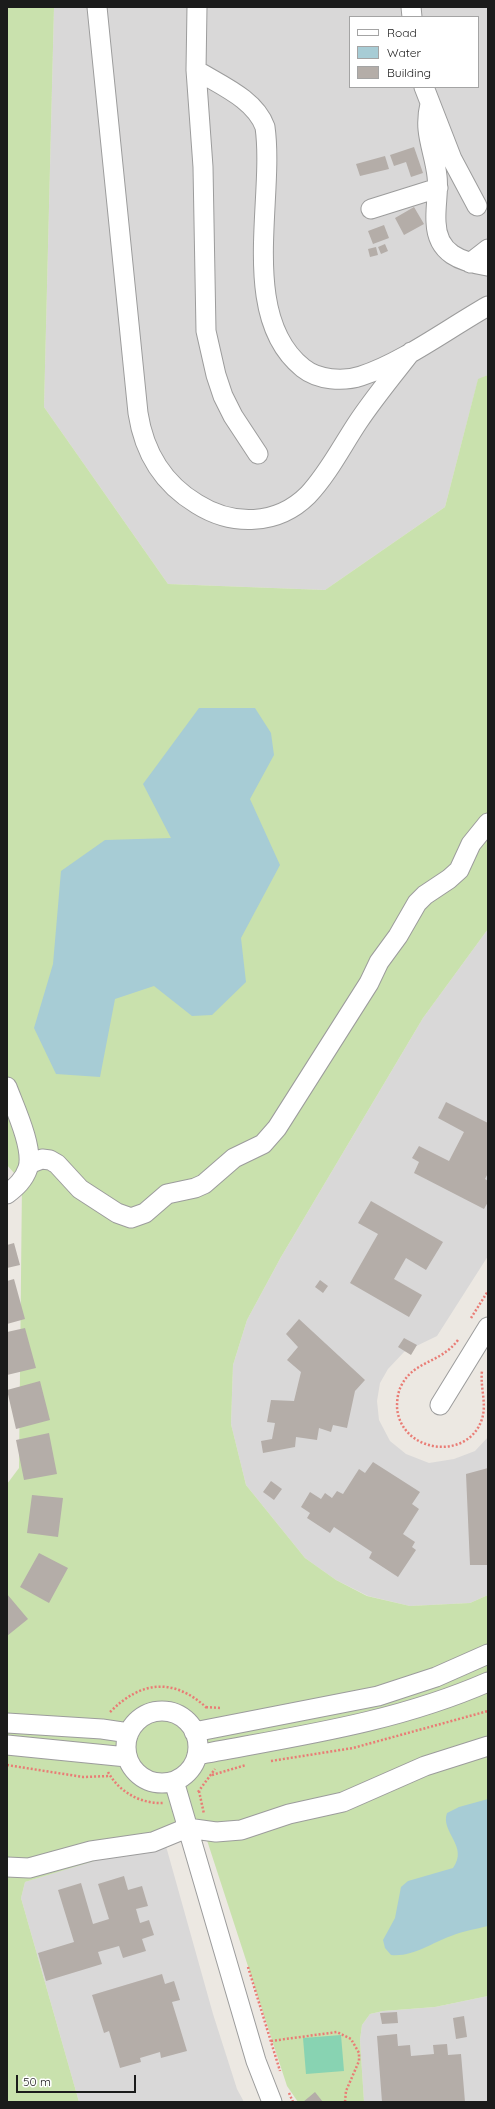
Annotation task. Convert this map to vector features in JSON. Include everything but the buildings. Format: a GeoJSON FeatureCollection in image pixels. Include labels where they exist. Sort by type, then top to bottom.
{"type":"FeatureCollection","features":[{"type":"Feature","properties":{"kind":"street"},"geometry":{"type":"LineString","coordinates":[[97,7],[138,413],[142,435],[153,461],[173,487],[201,506],[227,518],[252,520],[264,519],[288,510],[308,495],[316,485],[358,421],[411,352]]}},
{"type":"Feature","properties":{"kind":"street"},"geometry":{"type":"LineString","coordinates":[[197,7],[196,70],[205,212],[204,309],[206,331],[216,375],[223,396],[233,416],[258,454]]}},
{"type":"Feature","properties":{"kind":"street"},"geometry":{"type":"LineString","coordinates":[[196,70],[250,104],[262,118],[265,127],[265,293],[271,321],[277,335],[292,358],[307,372],[319,377],[344,379],[372,373],[411,352],[488,306]]}},
{"type":"Feature","properties":{"kind":"street"},"geometry":{"type":"LineString","coordinates":[[427,96],[428,136],[438,188],[436,221],[440,240],[452,255],[470,263],[488,266]]}},
{"type":"Feature","properties":{"kind":"street"},"geometry":{"type":"LineString","coordinates":[[427,96],[452,159],[477,206]]}},
{"type":"Feature","properties":{"kind":"street"},"geometry":{"type":"LineString","coordinates":[[371,209],[438,188]]}},
{"type":"Feature","properties":{"kind":"street"},"geometry":{"type":"LineString","coordinates":[[470,263],[488,249]]}},
{"type":"Feature","properties":{"kind":"street"},"geometry":{"type":"LineString","coordinates":[[29,1164],[42,1159],[50,1160],[63,1170],[80,1189],[117,1213],[131,1218],[145,1213],[167,1194],[195,1188],[204,1184],[234,1158],[263,1144],[271,1137],[281,1122],[369,983],[379,962],[398,936],[417,903],[425,895],[449,879],[458,870],[471,844],[488,823]]}},
{"type":"Feature","properties":{"kind":"street"},"geometry":{"type":"LineString","coordinates":[[7,1087],[26,1144],[29,1164],[25,1176],[19,1184],[7,1194]]}},
{"type":"Feature","properties":{"kind":"street"},"geometry":{"type":"LineString","coordinates":[[440,1405],[488,1327]]}},
{"type":"Feature","properties":{"kind":"street"},"geometry":{"type":"LineString","coordinates":[[194,1732],[378,1696],[436,1677],[488,1654]]}},
{"type":"Feature","properties":{"kind":"street"},"geometry":{"type":"LineString","coordinates":[[197,1754],[348,1727],[432,1704],[488,1682]]}},
{"type":"Feature","properties":{"kind":"street"},"geometry":{"type":"LineString","coordinates":[[166,1712],[182,1718],[194,1732],[198,1747],[197,1754],[189,1771],[174,1781],[157,1783],[141,1777],[130,1765],[127,1757],[126,1745],[129,1733],[134,1725],[148,1714],[166,1712]]}},
{"type":"Feature","properties":{"kind":"street"},"geometry":{"type":"LineString","coordinates":[[7,1723],[102,1729],[129,1733]]}},
{"type":"Feature","properties":{"kind":"street"},"geometry":{"type":"LineString","coordinates":[[7,1745],[127,1757]]}},
{"type":"Feature","properties":{"kind":"street"},"geometry":{"type":"LineString","coordinates":[[7,1867],[29,1868],[91,1851],[153,1842],[187,1828],[225,1832],[241,1830],[289,1814],[343,1802],[425,1766],[488,1746]]}},
{"type":"Feature","properties":{"kind":"street"},"geometry":{"type":"LineString","coordinates":[[174,1781],[255,2055],[264,2084],[272,2102]]}},
{"type":"Feature","properties":{"kind":"path"},"geometry":{"type":"LineString","coordinates":[[102,1729],[110,1713],[118,1704],[130,1695],[143,1689],[157,1686],[172,1688],[186,1693],[206,1707],[216,1727]]}},
{"type":"Feature","properties":{"kind":"path"},"geometry":{"type":"LineString","coordinates":[[206,1707],[226,1708]]}},
{"type":"Feature","properties":{"kind":"path"},"geometry":{"type":"LineString","coordinates":[[7,1765],[83,1777],[110,1776]]}},
{"type":"Feature","properties":{"kind":"path"},"geometry":{"type":"LineString","coordinates":[[199,1791],[208,1831]]}},
{"type":"Feature","properties":{"kind":"path"},"geometry":{"type":"LineString","coordinates":[[248,1966],[282,2077]]}},
{"type":"Feature","properties":{"kind":"path"},"geometry":{"type":"LineString","coordinates":[[271,2041],[338,2032],[351,2039],[359,2053],[359,2061],[346,2091],[345,2102]]}},
{"type":"Feature","properties":{"kind":"path"},"geometry":{"type":"LineString","coordinates":[[287,2090],[293,2102]]}},
{"type":"Feature","properties":{"kind":"shaded area"},"geometry":{"type":"Polygon","coordinates":[[[54,7],[488,7],[488,375],[478,380],[445,507],[325,590],[168,584],[44,407],[54,7]]]}},
{"type":"Feature","properties":{"kind":"shaded area"},"geometry":{"type":"Polygon","coordinates":[[[488,929],[488,1256],[437,1336],[404,1352],[388,1369],[380,1383],[377,1401],[379,1420],[390,1441],[406,1454],[429,1463],[454,1459],[475,1451],[488,1437],[488,1595],[470,1603],[410,1606],[368,1596],[336,1580],[305,1558],[246,1485],[231,1424],[233,1365],[247,1320],[281,1257],[423,1018],[488,929]]]}},
{"type":"Feature","properties":{"kind":"shaded area"},"geometry":{"type":"Polygon","coordinates":[[[164,1839],[213,2014],[237,2089],[244,2102],[79,2102],[21,1898],[25,1882],[164,1839]]]}},
{"type":"Feature","properties":{"kind":"shaded area"},"geometry":{"type":"Polygon","coordinates":[[[488,1996],[488,2102],[364,2102],[360,2040],[362,2025],[370,2014],[383,2011],[435,2007],[488,1996]]]}},
{"type":"Feature","properties":{"kind":"green space"},"geometry":{"type":"Polygon","coordinates":[[[7,7],[54,7],[44,407],[168,584],[325,590],[445,507],[478,379],[488,375],[488,929],[423,1018],[281,1257],[247,1320],[233,1365],[231,1424],[246,1485],[305,1558],[336,1580],[367,1596],[410,1606],[470,1603],[488,1595],[488,1996],[435,2007],[383,2011],[370,2014],[362,2025],[360,2040],[364,2102],[298,2102],[287,2086],[203,1828],[25,1882],[21,1898],[79,2102],[7,2102],[7,1484],[19,1468],[22,1182],[7,1165],[7,7]]]}},
{"type":"Feature","properties":{"kind":"green space"},"geometry":{"type":"Polygon","coordinates":[[[341,2035],[344,2071],[306,2074],[303,2038],[341,2035]]]}},
{"type":"Feature","properties":{"kind":"water"},"geometry":{"type":"Polygon","coordinates":[[[199,708],[255,708],[271,733],[274,755],[250,799],[280,865],[241,938],[246,982],[212,1015],[192,1016],[154,986],[115,999],[100,1077],[56,1074],[34,1028],[53,964],[61,871],[105,840],[171,838],[143,784],[199,708]]]}},
{"type":"Feature","properties":{"kind":"water"},"geometry":{"type":"Polygon","coordinates":[[[488,1799],[488,1926],[456,1934],[415,1952],[391,1955],[385,1948],[383,1940],[395,1918],[401,1887],[408,1881],[453,1868],[457,1860],[458,1853],[456,1846],[447,1827],[447,1813],[459,1807],[488,1799]]]}}]}
